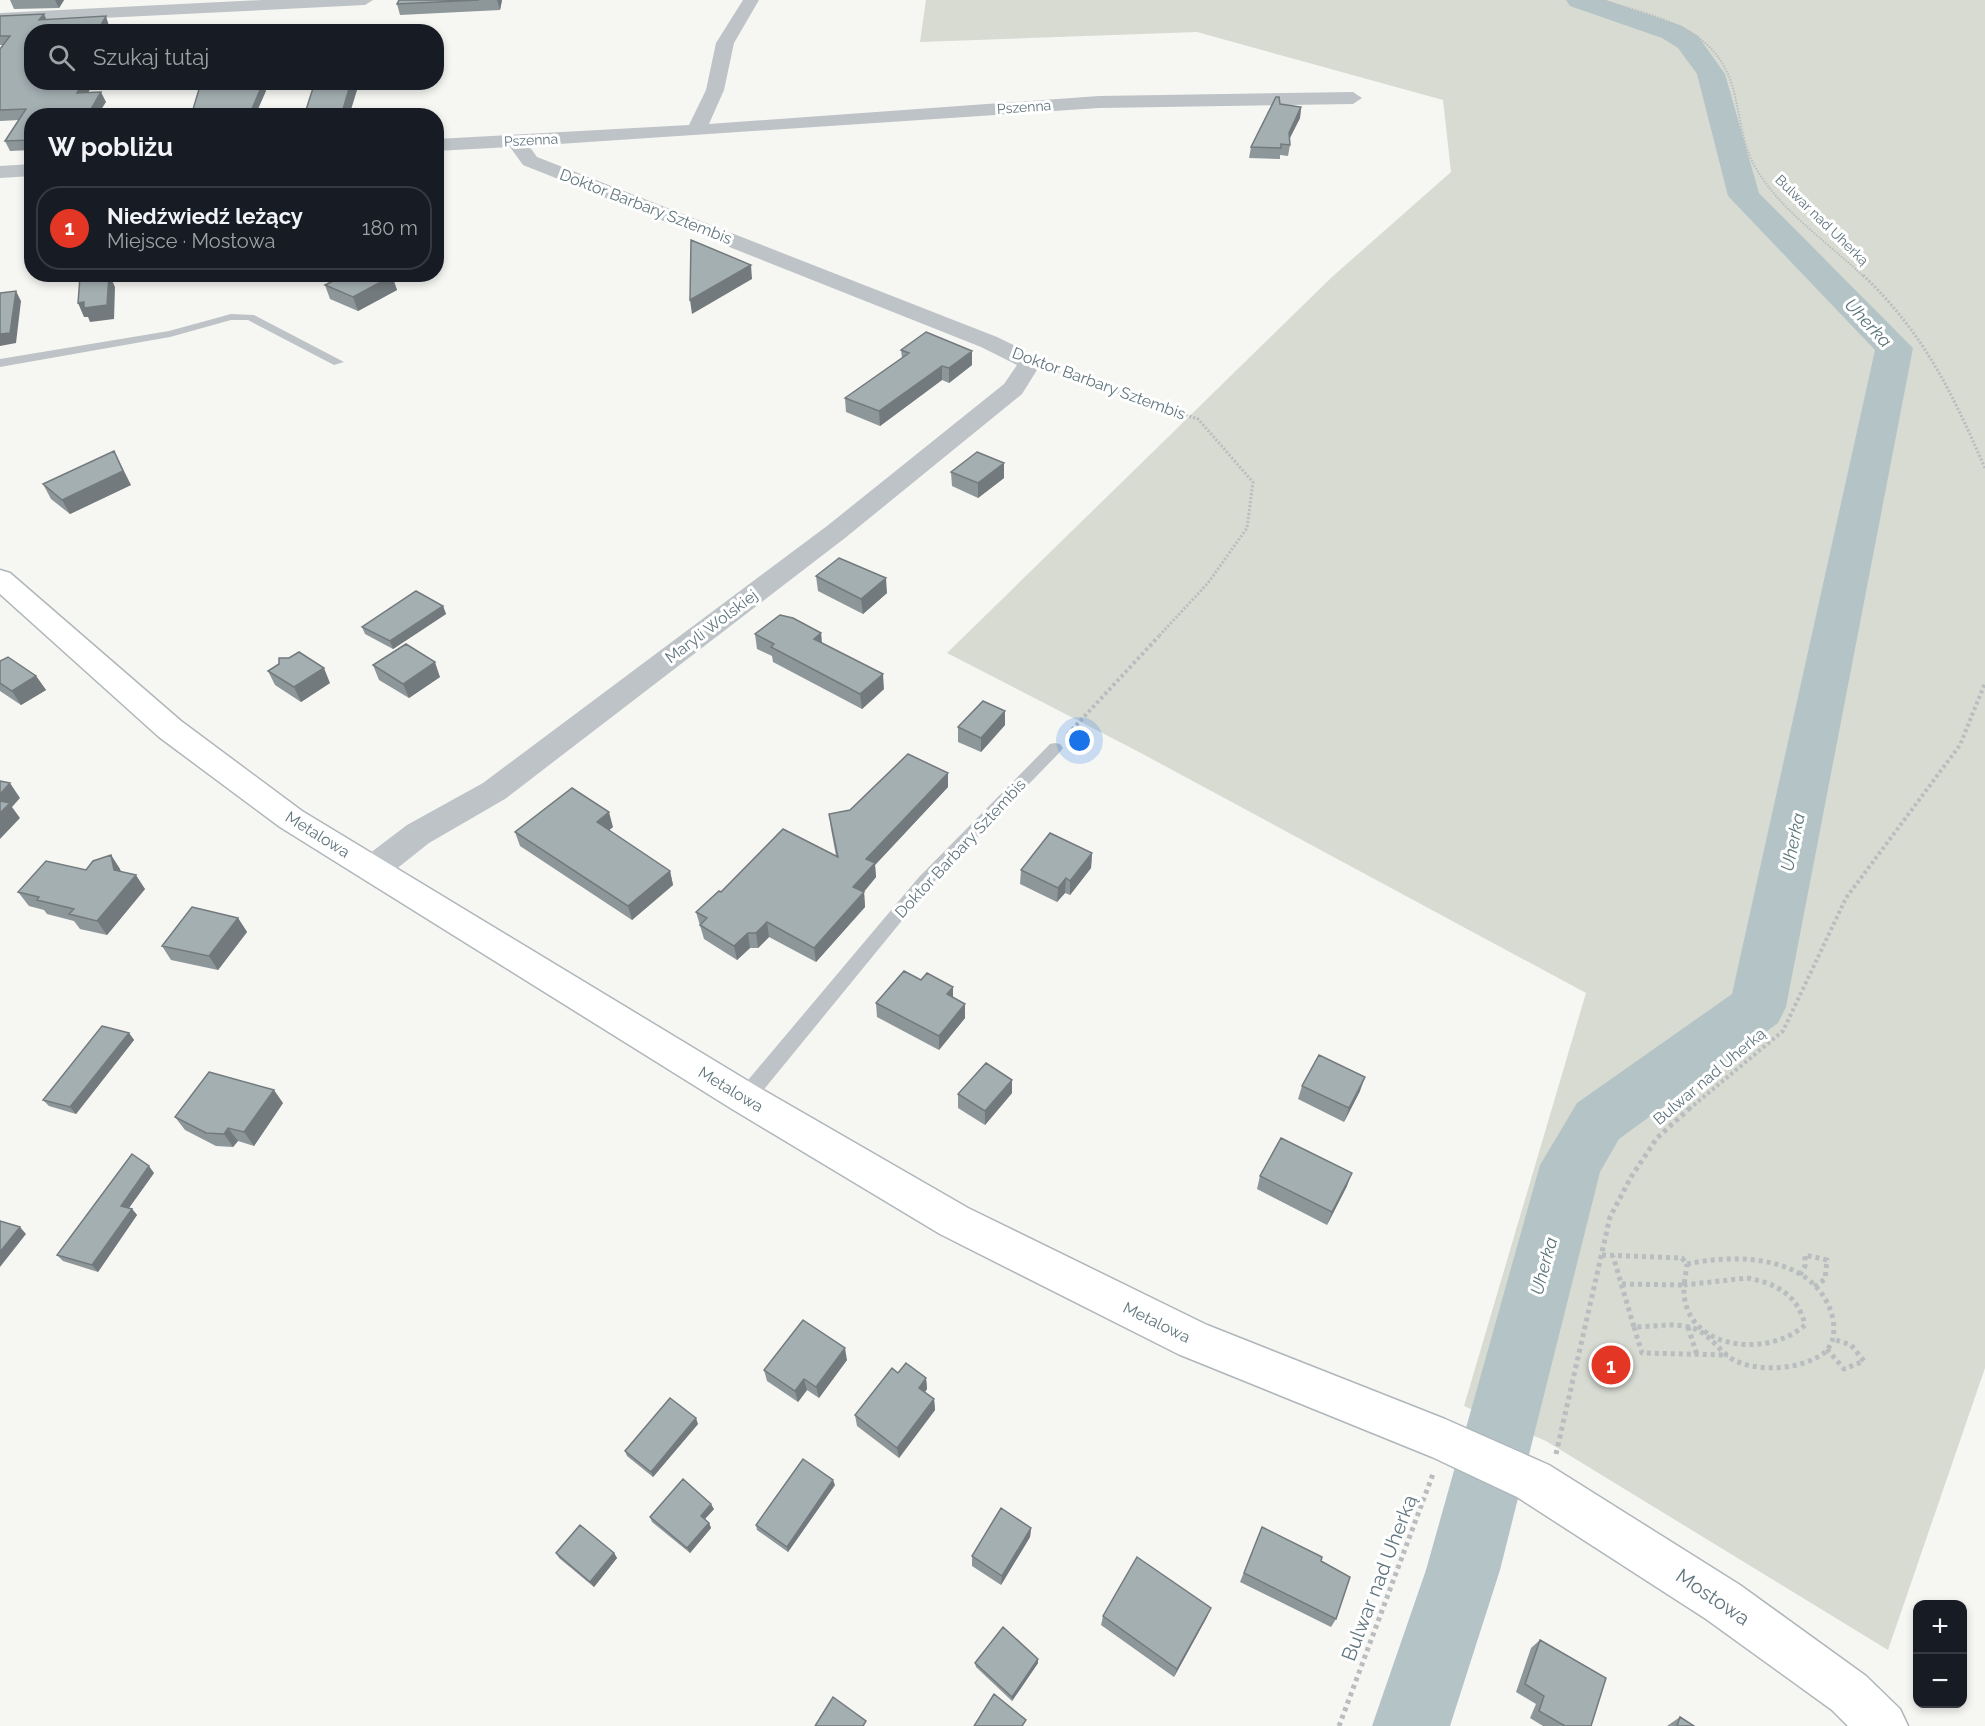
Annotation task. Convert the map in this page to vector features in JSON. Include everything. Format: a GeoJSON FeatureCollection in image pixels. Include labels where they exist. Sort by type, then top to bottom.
{"type":"FeatureCollection","features":[{"type":"Feature","properties":{"kind":"street"},"geometry":{"type":"LineString","coordinates":[[0,18],[365,0]]}},
{"type":"Feature","properties":{"kind":"street"},"geometry":{"type":"LineString","coordinates":[[697,129],[714,90],[725,43],[751,0]]}},
{"type":"Feature","properties":{"kind":"street","name":"Pszenna"},"geometry":{"type":"LineString","coordinates":[[444,145],[1099,102],[1353,98]]}},
{"type":"Feature","properties":{"kind":"street","name":"Doktor Barbary Sztembis"},"geometry":{"type":"LineString","coordinates":[[519,140],[520,150],[530,161],[978,338],[1030,362]]}},
{"type":"Feature","properties":{"kind":"street"},"geometry":{"type":"LineString","coordinates":[[0,172],[24,170]]}},
{"type":"Feature","properties":{"kind":"street","name":"Maryli Wolskiej"},"geometry":{"type":"LineString","coordinates":[[373,869],[417,834],[494,791],[836,532],[1013,389],[1030,362]]}},
{"type":"Feature","properties":{"kind":"street","name":"Metalowa"},"geometry":{"type":"LineString","coordinates":[[0,579],[170,729],[291,819],[745,1098],[954,1221],[1193,1340],[1454,1444],[1544,1469]]}},
{"type":"Feature","properties":{"kind":"street","name":"Mostowa"},"geometry":{"type":"LineString","coordinates":[[1544,1469],[1849,1693],[1883,1726]]}},
{"type":"Feature","properties":{"kind":"lane"},"geometry":{"type":"LineString","coordinates":[[0,363],[170,334],[231,317],[250,317],[338,362]]}},
{"type":"Feature","properties":{"kind":"lane","name":"Doktor Barbary Sztembis"},"geometry":{"type":"LineString","coordinates":[[745,1098],[925,881],[1055,748]]}},
{"type":"Feature","properties":{"kind":"path","name":"Bulwar nad Uherką"},"geometry":{"type":"LineString","coordinates":[[1603,0],[1688,31],[1717,52],[1728,69],[1746,146],[1761,178],[1773,194],[1881,292],[1919,339],[1964,415],[1985,468]]}},
{"type":"Feature","properties":{"kind":"path","name":"Doktor Barbary Sztembis"},"geometry":{"type":"LineString","coordinates":[[1030,362],[1198,419],[1253,482],[1247,528],[1208,583],[1055,748]]}},
{"type":"Feature","properties":{"kind":"path","name":"Bulwar nad Uherką"},"geometry":{"type":"LineString","coordinates":[[1544,1469],[1602,1255],[1610,1217],[1631,1177],[1657,1138],[1721,1080],[1783,1031],[1846,898],[1960,745],[1985,683]]}},
{"type":"Feature","properties":{"kind":"path"},"geometry":{"type":"LineString","coordinates":[[1602,1255],[1682,1258],[1687,1264],[1682,1297],[1692,1321],[1728,1355],[1747,1365],[1782,1367],[1800,1363],[1827,1349],[1833,1339],[1835,1323],[1829,1307],[1814,1287],[1800,1275],[1767,1260],[1749,1257],[1707,1258],[1687,1264]]}},
{"type":"Feature","properties":{"kind":"path"},"geometry":{"type":"LineString","coordinates":[[1800,1275],[1805,1266],[1805,1255],[1827,1260],[1825,1280],[1814,1287]]}},
{"type":"Feature","properties":{"kind":"path"},"geometry":{"type":"LineString","coordinates":[[1613,1256],[1642,1353],[1728,1355]]}},
{"type":"Feature","properties":{"kind":"path"},"geometry":{"type":"LineString","coordinates":[[1622,1284],[1684,1285],[1734,1279],[1761,1280],[1787,1292],[1803,1312],[1804,1325],[1790,1338],[1776,1342],[1747,1343],[1688,1327],[1634,1327]]}},
{"type":"Feature","properties":{"kind":"path"},"geometry":{"type":"LineString","coordinates":[[1688,1327],[1697,1355]]}},
{"type":"Feature","properties":{"kind":"path"},"geometry":{"type":"LineString","coordinates":[[1827,1349],[1844,1369],[1864,1361],[1851,1345],[1833,1339]]}},
{"type":"Feature","properties":{"kind":"path","name":"Bulwar nad Uherką"},"geometry":{"type":"LineString","coordinates":[[1339,1726],[1408,1548],[1454,1444]]}},
{"type":"Feature","properties":{"kind":"shaded area"},"geometry":{"type":"Polygon","coordinates":[[[926,0],[1985,0],[1985,1368],[1888,1650],[1546,1441],[1464,1406],[1586,993],[1139,752],[947,653],[1332,277],[1451,172],[1443,100],[1197,32],[920,42],[926,0]]]}},
{"type":"Feature","properties":{"kind":"building"},"geometry":{"type":"Polygon","coordinates":[[[399,0],[479,0],[397,4],[399,0]]]}},
{"type":"Feature","properties":{"kind":"building"},"geometry":{"type":"Polygon","coordinates":[[[44,14],[39,20],[106,16],[102,24],[24,24],[24,90],[101,92],[92,108],[0,110],[0,49],[10,36],[0,36],[0,16],[44,14]]]}},
{"type":"Feature","properties":{"kind":"building"},"geometry":{"type":"Polygon","coordinates":[[[199,90],[260,90],[252,108],[193,108],[199,90]]]}},
{"type":"Feature","properties":{"kind":"building"},"geometry":{"type":"Polygon","coordinates":[[[312,90],[349,90],[343,108],[307,108],[312,90]]]}},
{"type":"Feature","properties":{"kind":"building"},"geometry":{"type":"Polygon","coordinates":[[[1276,97],[1279,97],[1280,104],[1301,107],[1289,133],[1290,145],[1281,144],[1281,148],[1251,147],[1276,97]]]}},
{"type":"Feature","properties":{"kind":"building"},"geometry":{"type":"Polygon","coordinates":[[[24,112],[24,140],[5,141],[24,112]]]}},
{"type":"Feature","properties":{"kind":"building"},"geometry":{"type":"Polygon","coordinates":[[[691,240],[751,265],[690,300],[691,240]]]}},
{"type":"Feature","properties":{"kind":"building"},"geometry":{"type":"Polygon","coordinates":[[[80,282],[108,282],[107,305],[84,308],[84,302],[78,303],[80,282]]]}},
{"type":"Feature","properties":{"kind":"building"},"geometry":{"type":"Polygon","coordinates":[[[331,282],[381,282],[353,297],[325,285],[331,282]]]}},
{"type":"Feature","properties":{"kind":"building"},"geometry":{"type":"Polygon","coordinates":[[[16,291],[10,333],[0,334],[0,293],[16,291]]]}},
{"type":"Feature","properties":{"kind":"building"},"geometry":{"type":"Polygon","coordinates":[[[926,332],[972,351],[949,368],[942,366],[879,411],[845,398],[909,353],[901,350],[926,332]]]}},
{"type":"Feature","properties":{"kind":"building"},"geometry":{"type":"Polygon","coordinates":[[[114,451],[123,471],[62,500],[43,484],[114,451]]]}},
{"type":"Feature","properties":{"kind":"building"},"geometry":{"type":"Polygon","coordinates":[[[977,452],[1004,463],[978,483],[951,472],[977,452]]]}},
{"type":"Feature","properties":{"kind":"building"},"geometry":{"type":"Polygon","coordinates":[[[839,558],[886,578],[861,599],[816,576],[839,558]]]}},
{"type":"Feature","properties":{"kind":"building"},"geometry":{"type":"Polygon","coordinates":[[[416,591],[443,606],[390,641],[362,627],[416,591]]]}},
{"type":"Feature","properties":{"kind":"building"},"geometry":{"type":"Polygon","coordinates":[[[780,615],[793,618],[821,633],[814,639],[883,674],[860,694],[771,647],[774,644],[755,634],[780,615]]]}},
{"type":"Feature","properties":{"kind":"building"},"geometry":{"type":"Polygon","coordinates":[[[406,644],[435,662],[403,684],[373,665],[406,644]]]}},
{"type":"Feature","properties":{"kind":"building"},"geometry":{"type":"Polygon","coordinates":[[[299,652],[324,668],[294,687],[268,671],[279,664],[279,658],[289,658],[299,652]]]}},
{"type":"Feature","properties":{"kind":"building"},"geometry":{"type":"Polygon","coordinates":[[[8,657],[36,676],[12,691],[0,683],[0,661],[8,657]]]}},
{"type":"Feature","properties":{"kind":"building"},"geometry":{"type":"Polygon","coordinates":[[[983,701],[1005,711],[981,738],[958,727],[983,701]]]}},
{"type":"Feature","properties":{"kind":"building"},"geometry":{"type":"Polygon","coordinates":[[[908,754],[948,773],[866,859],[875,863],[853,887],[864,892],[814,948],[767,922],[756,933],[748,933],[734,946],[700,925],[707,918],[696,912],[719,891],[721,892],[783,829],[838,857],[829,814],[850,810],[908,754]]]}},
{"type":"Feature","properties":{"kind":"building"},"geometry":{"type":"Polygon","coordinates":[[[0,781],[10,783],[0,794],[0,781]]]}},
{"type":"Feature","properties":{"kind":"building"},"geometry":{"type":"Polygon","coordinates":[[[572,788],[609,812],[597,822],[670,871],[628,906],[515,832],[572,788]]]}},
{"type":"Feature","properties":{"kind":"building"},"geometry":{"type":"Polygon","coordinates":[[[0,801],[10,803],[0,813],[0,801]]]}},
{"type":"Feature","properties":{"kind":"building"},"geometry":{"type":"Polygon","coordinates":[[[1050,833],[1092,853],[1070,881],[1066,878],[1058,888],[1021,870],[1050,833]]]}},
{"type":"Feature","properties":{"kind":"building"},"geometry":{"type":"Polygon","coordinates":[[[111,855],[114,870],[136,875],[97,921],[69,914],[74,909],[37,900],[39,897],[18,892],[46,861],[86,870],[93,861],[111,855]]]}},
{"type":"Feature","properties":{"kind":"building"},"geometry":{"type":"Polygon","coordinates":[[[192,907],[238,918],[209,956],[162,946],[192,907]]]}},
{"type":"Feature","properties":{"kind":"building"},"geometry":{"type":"Polygon","coordinates":[[[904,971],[921,980],[927,973],[953,987],[947,994],[965,1004],[939,1036],[876,1003],[904,971]]]}},
{"type":"Feature","properties":{"kind":"building"},"geometry":{"type":"Polygon","coordinates":[[[102,1026],[129,1033],[70,1107],[43,1100],[102,1026]]]}},
{"type":"Feature","properties":{"kind":"building"},"geometry":{"type":"Polygon","coordinates":[[[1319,1055],[1365,1077],[1349,1108],[1302,1086],[1319,1055]]]}},
{"type":"Feature","properties":{"kind":"building"},"geometry":{"type":"Polygon","coordinates":[[[986,1063],[1012,1080],[985,1111],[958,1094],[986,1063]]]}},
{"type":"Feature","properties":{"kind":"building"},"geometry":{"type":"Polygon","coordinates":[[[209,1072],[274,1090],[244,1132],[228,1128],[224,1134],[206,1133],[175,1117],[209,1072]]]}},
{"type":"Feature","properties":{"kind":"building"},"geometry":{"type":"Polygon","coordinates":[[[1281,1138],[1352,1173],[1332,1212],[1260,1176],[1281,1138]]]}},
{"type":"Feature","properties":{"kind":"building"},"geometry":{"type":"Polygon","coordinates":[[[132,1154],[149,1166],[121,1206],[132,1209],[92,1265],[57,1255],[132,1154]]]}},
{"type":"Feature","properties":{"kind":"building"},"geometry":{"type":"Polygon","coordinates":[[[0,1221],[20,1227],[0,1252],[0,1221]]]}},
{"type":"Feature","properties":{"kind":"building"},"geometry":{"type":"Polygon","coordinates":[[[803,1320],[845,1348],[816,1387],[804,1379],[795,1391],[764,1370],[803,1320]]]}},
{"type":"Feature","properties":{"kind":"building"},"geometry":{"type":"Polygon","coordinates":[[[906,1363],[926,1378],[919,1388],[934,1399],[897,1448],[855,1415],[892,1368],[898,1373],[906,1363]]]}},
{"type":"Feature","properties":{"kind":"building"},"geometry":{"type":"Polygon","coordinates":[[[670,1398],[696,1418],[651,1472],[625,1451],[670,1398]]]}},
{"type":"Feature","properties":{"kind":"building"},"geometry":{"type":"Polygon","coordinates":[[[803,1459],[833,1480],[787,1547],[756,1525],[803,1459]]]}},
{"type":"Feature","properties":{"kind":"building"},"geometry":{"type":"Polygon","coordinates":[[[683,1479],[711,1504],[701,1516],[709,1523],[687,1548],[650,1517],[683,1479]]]}},
{"type":"Feature","properties":{"kind":"building"},"geometry":{"type":"Polygon","coordinates":[[[1001,1508],[1031,1528],[1002,1576],[972,1556],[1001,1508]]]}},
{"type":"Feature","properties":{"kind":"building"},"geometry":{"type":"Polygon","coordinates":[[[580,1525],[614,1553],[590,1582],[556,1553],[580,1525]]]}},
{"type":"Feature","properties":{"kind":"building"},"geometry":{"type":"Polygon","coordinates":[[[1262,1527],[1322,1557],[1321,1561],[1350,1577],[1336,1619],[1244,1573],[1262,1527]]]}},
{"type":"Feature","properties":{"kind":"building"},"geometry":{"type":"Polygon","coordinates":[[[1137,1557],[1211,1608],[1177,1669],[1103,1616],[1137,1557]]]}},
{"type":"Feature","properties":{"kind":"building"},"geometry":{"type":"Polygon","coordinates":[[[1003,1627],[1038,1659],[1012,1697],[975,1663],[1003,1627]]]}},
{"type":"Feature","properties":{"kind":"building"},"geometry":{"type":"Polygon","coordinates":[[[1540,1640],[1606,1678],[1591,1726],[1565,1726],[1539,1711],[1544,1696],[1525,1684],[1540,1640]]]}},
{"type":"Feature","properties":{"kind":"building"},"geometry":{"type":"Polygon","coordinates":[[[994,1694],[1026,1720],[1022,1726],[974,1726],[994,1694]]]}},
{"type":"Feature","properties":{"kind":"building"},"geometry":{"type":"Polygon","coordinates":[[[833,1697],[866,1721],[863,1726],[815,1726],[833,1697]]]}},
{"type":"Feature","properties":{"kind":"building"},"geometry":{"type":"Polygon","coordinates":[[[1680,1717],[1694,1726],[1677,1726],[1680,1717]]]}},
{"type":"Feature","properties":{"kind":"waterway","name":"Uherka"},"geometry":{"type":"LineString","coordinates":[[1411,1726],[1463,1570],[1571,1165],[1598,1121],[1758,1007],[1894,348],[1744,196],[1711,74],[1688,42],[1672,32],[1579,0]]}},
{"type":"Feature","properties":{"kind":"place","name":"Niedźwiedź leżący"},"geometry":{"type":"Point","coordinates":[1611,1365]}}]}
